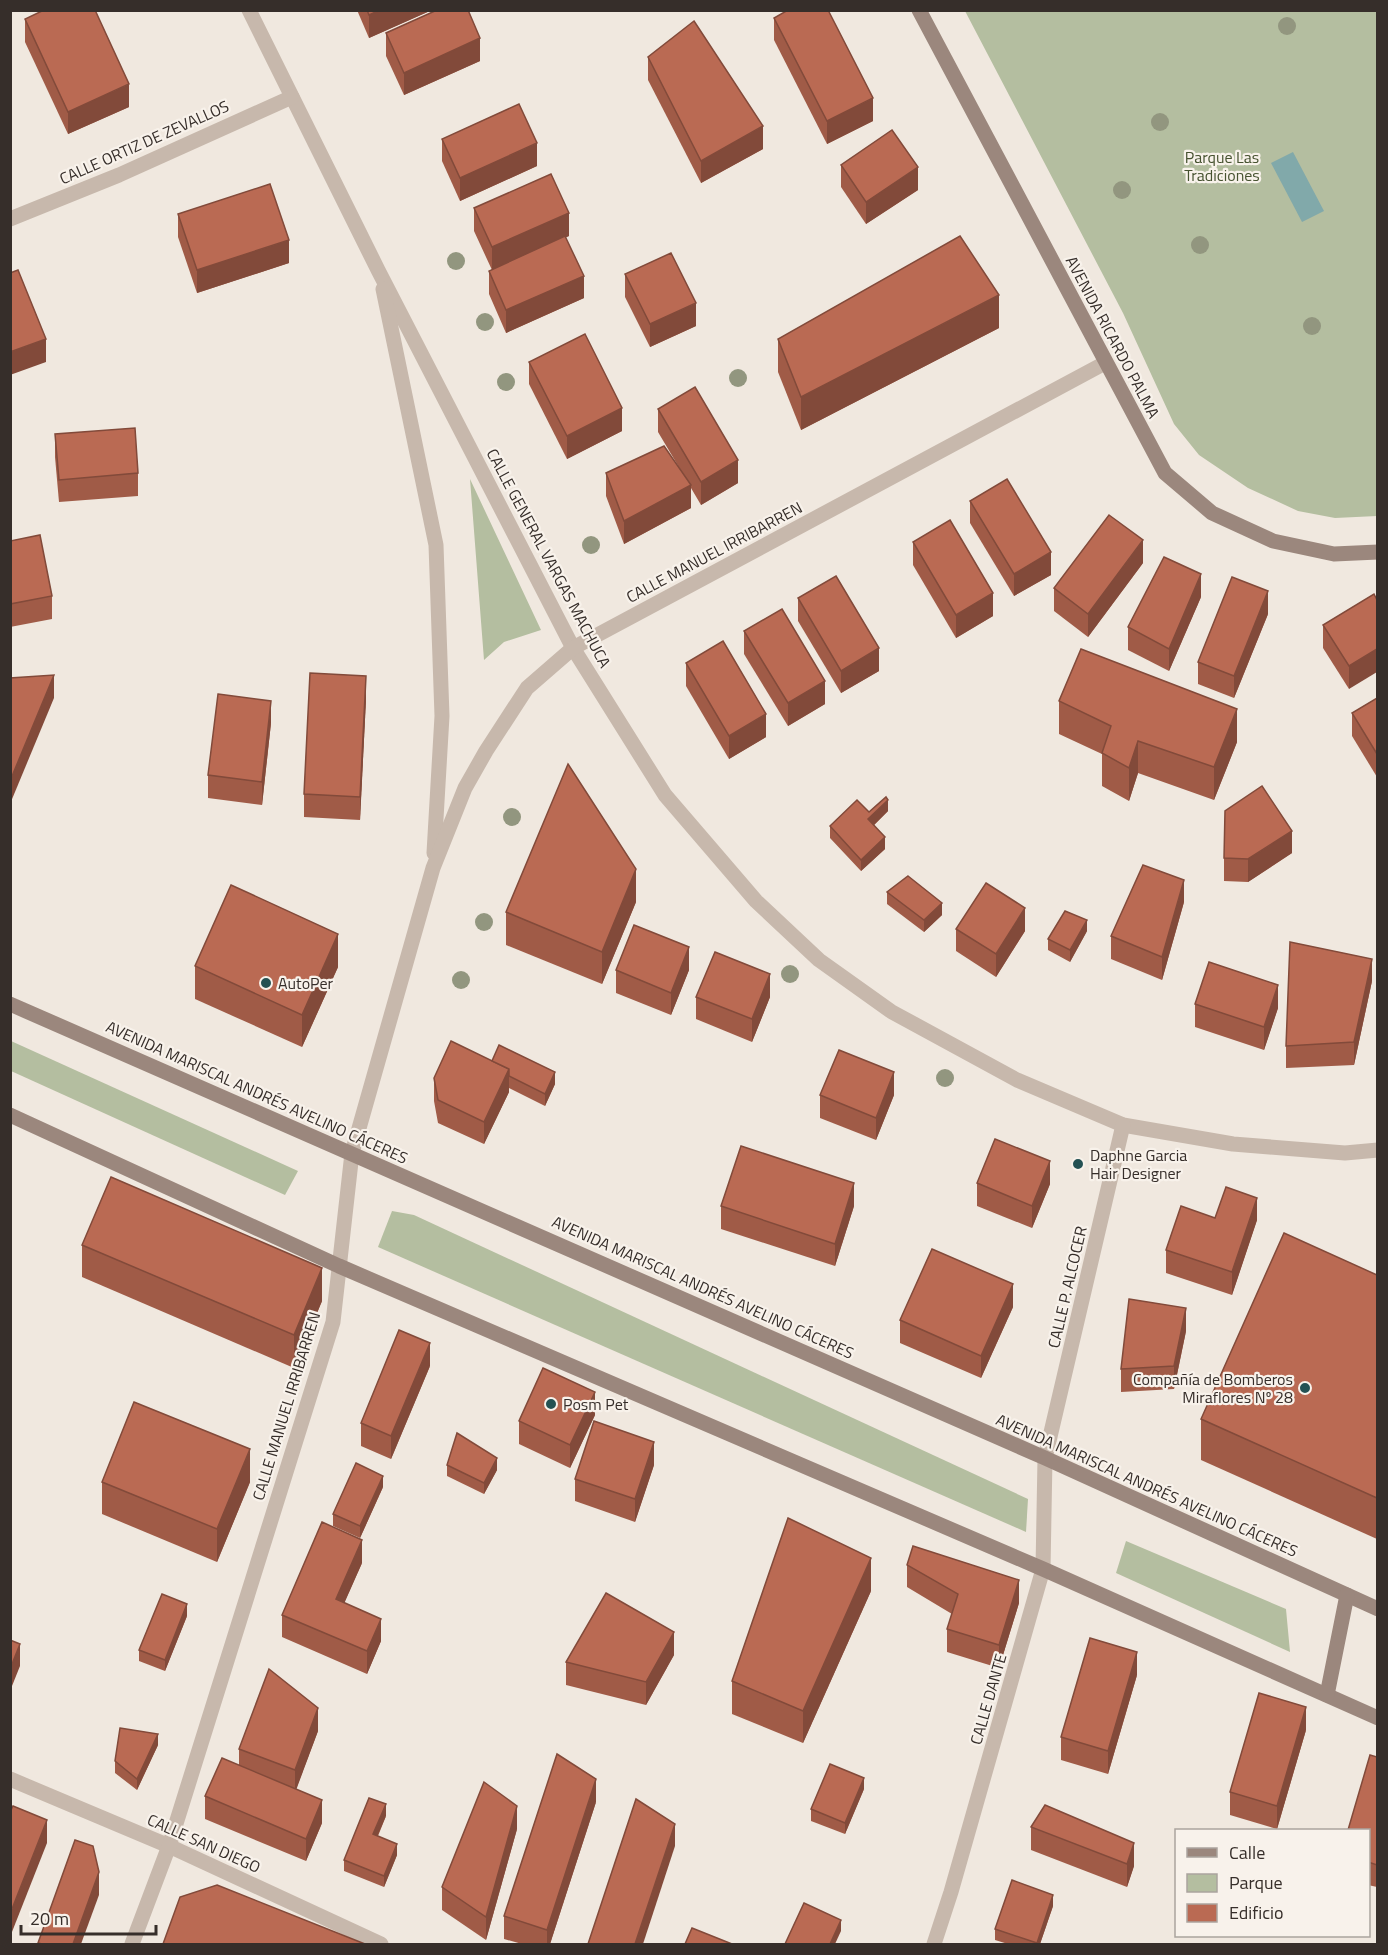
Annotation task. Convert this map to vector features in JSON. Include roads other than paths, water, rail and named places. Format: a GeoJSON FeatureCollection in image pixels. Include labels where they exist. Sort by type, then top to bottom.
{"type":"FeatureCollection","features":[{"type":"Feature","properties":{"kind":"street","name":"CALLE GENERAL VARGAS MACHUCA"},"geometry":{"type":"LineString","coordinates":[[249,10],[378,270],[573,648],[665,795],[756,901],[819,960],[892,1012],[1017,1080],[1123,1125],[1233,1144],[1345,1153],[1377,1150]]}},
{"type":"Feature","properties":{"kind":"street","name":"AVENIDA RICARDO PALMA"},"geometry":{"type":"LineString","coordinates":[[919,10],[1165,473],[1212,513],[1273,541],[1334,554],[1377,552]]}},
{"type":"Feature","properties":{"kind":"street","name":"CALLE ORTIZ DE ZEVALLOS"},"geometry":{"type":"LineString","coordinates":[[10,219],[119,175],[292,97]]}},
{"type":"Feature","properties":{"kind":"street","name":"CALLE MANUEL IRRIBARREN"},"geometry":{"type":"LineString","coordinates":[[378,270],[436,545],[442,716],[433,868]]}},
{"type":"Feature","properties":{"kind":"street","name":"CALLE MANUEL IRRIBARREN"},"geometry":{"type":"LineString","coordinates":[[132,1944],[169,1846],[333,1322],[352,1153],[433,868],[465,788],[486,751],[527,688],[573,648],[1105,363]]}},
{"type":"Feature","properties":{"kind":"street","name":"AVENIDA MARISCAL ANDRÉS AVELINO CÁCERES"},"geometry":{"type":"LineString","coordinates":[[10,1004],[1046,1458],[1377,1609]]}},
{"type":"Feature","properties":{"kind":"street"},"geometry":{"type":"LineString","coordinates":[[10,1114],[339,1266],[1043,1569],[1377,1718]]}},
{"type":"Feature","properties":{"kind":"street","name":"CALLE P. ALCOCER"},"geometry":{"type":"LineString","coordinates":[[1046,1458],[1123,1125]]}},
{"type":"Feature","properties":{"kind":"street","name":"CALLE DANTE"},"geometry":{"type":"LineString","coordinates":[[934,1944],[951,1892],[1043,1569],[1046,1458]]}},
{"type":"Feature","properties":{"kind":"street"},"geometry":{"type":"LineString","coordinates":[[1327,1695],[1347,1595]]}},
{"type":"Feature","properties":{"kind":"street","name":"CALLE SAN DIEGO"},"geometry":{"type":"LineString","coordinates":[[10,1779],[169,1846],[381,1944]]}},
{"type":"Feature","properties":{"kind":"water"},"geometry":{"type":"Polygon","coordinates":[[[1293,152],[1324,211],[1302,222],[1271,163],[1293,152]]]}},
{"type":"Feature","properties":{"kind":"place","name":"AutoPer"},"geometry":{"type":"Point","coordinates":[266,983]}},
{"type":"Feature","properties":{"kind":"place","name":"Daphne Garcia Hair Designer"},"geometry":{"type":"Point","coordinates":[1078,1164]}},
{"type":"Feature","properties":{"kind":"place","name":"Compañía de Bomberos Miraflores Nº 28"},"geometry":{"type":"Point","coordinates":[1305,1388]}},
{"type":"Feature","properties":{"kind":"place","name":"Posm Pet"},"geometry":{"type":"Point","coordinates":[551,1404]}},
{"type":"Feature","properties":{"kind":"park label","name":"Parque Las Tradiciones"},"geometry":{"type":"Point","coordinates":[1222,166]}}]}
